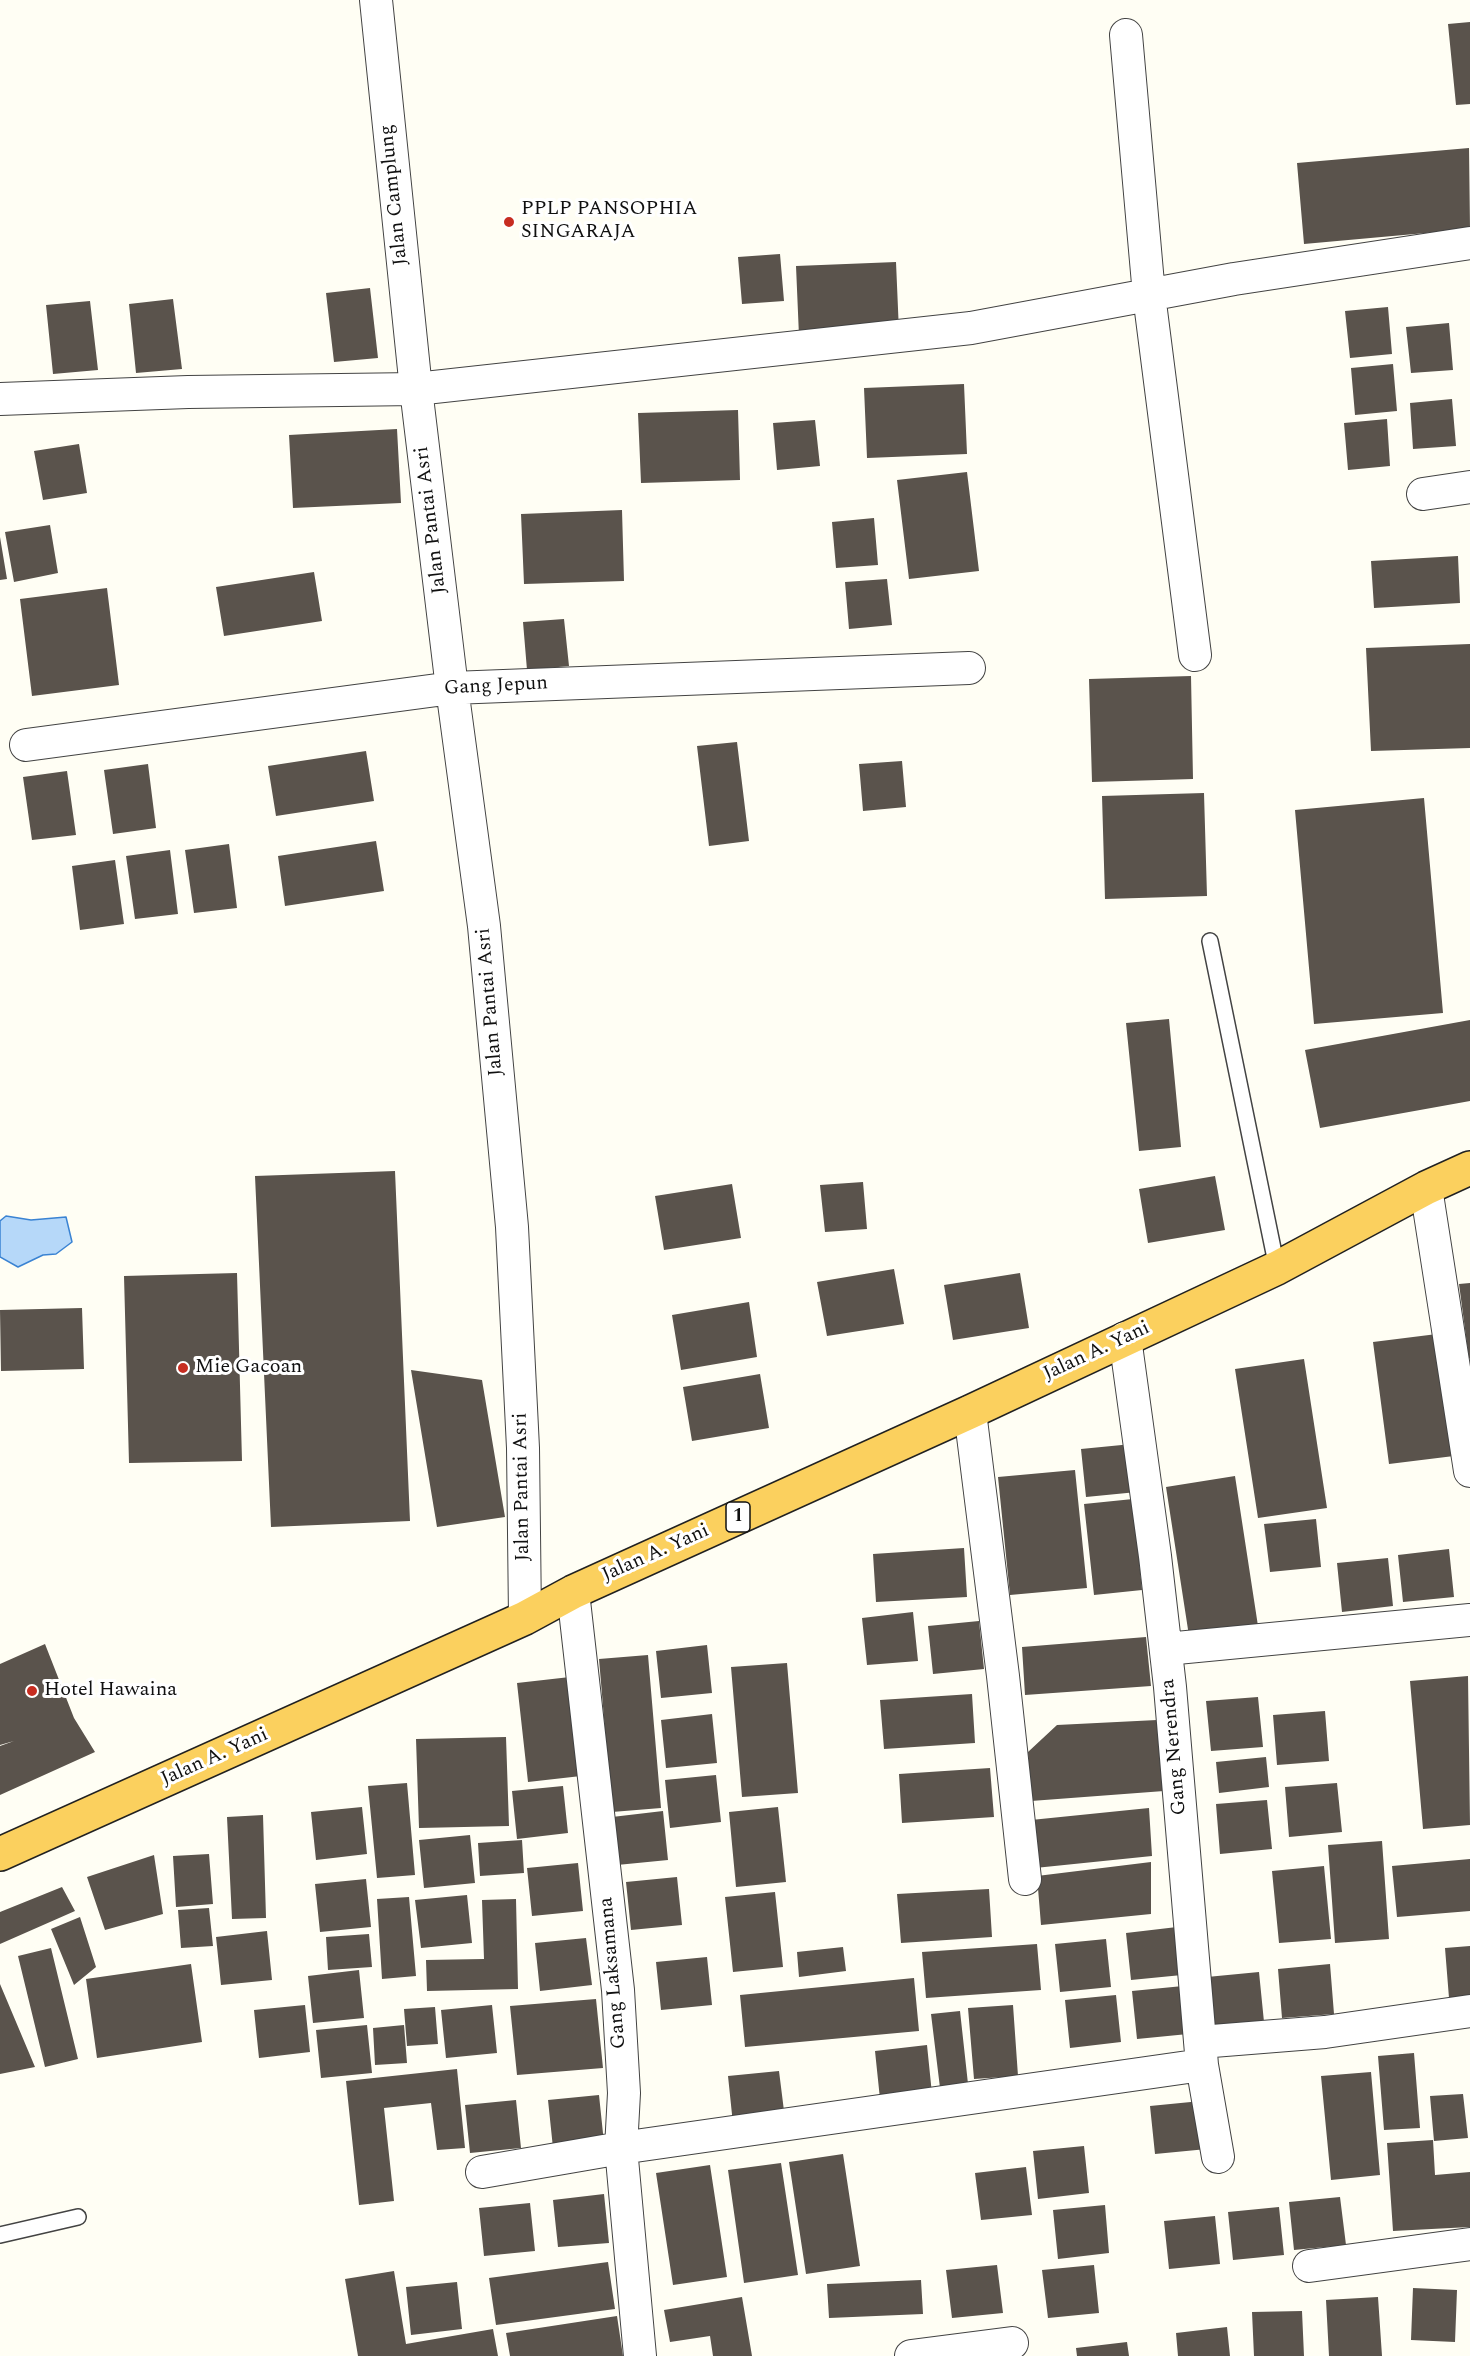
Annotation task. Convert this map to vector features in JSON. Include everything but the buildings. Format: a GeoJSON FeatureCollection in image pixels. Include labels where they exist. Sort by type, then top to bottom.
{"type":"FeatureCollection","features":[{"type":"Feature","properties":{"kind":"highway","name":"Jalan A. Yani"},"geometry":{"type":"LineString","coordinates":[[0,1854],[525,1618],[573,1592],[970,1412],[1277,1268],[1426,1188],[1470,1168]]}},
{"type":"Feature","properties":{"kind":"street","name":"Jalan Camplung"},"geometry":{"type":"LineString","coordinates":[[376,0],[416,389]]}},
{"type":"Feature","properties":{"kind":"street"},"geometry":{"type":"LineString","coordinates":[[1126,35],[1149,295],[1195,655]]}},
{"type":"Feature","properties":{"kind":"street"},"geometry":{"type":"LineString","coordinates":[[0,399],[188,392],[416,389],[971,328],[1234,279],[1470,243]]}},
{"type":"Feature","properties":{"kind":"street","name":"Jalan Pantai Asri"},"geometry":{"type":"LineString","coordinates":[[416,389],[452,688],[484,926],[512,1227],[523,1448],[525,1618]]}},
{"type":"Feature","properties":{"kind":"street"},"geometry":{"type":"LineString","coordinates":[[1423,494],[1470,488]]}},
{"type":"Feature","properties":{"kind":"street","name":"Gang Jepun"},"geometry":{"type":"LineString","coordinates":[[26,744],[452,688],[969,668]]}},
{"type":"Feature","properties":{"kind":"street"},"geometry":{"type":"LineString","coordinates":[[1426,1188],[1470,1471]]}},
{"type":"Feature","properties":{"kind":"street","name":"Gang Nerendra"},"geometry":{"type":"LineString","coordinates":[[1125,1338],[1166,1649],[1201,2054],[1218,2157]]}},
{"type":"Feature","properties":{"kind":"street"},"geometry":{"type":"LineString","coordinates":[[970,1412],[1002,1665],[1025,1879]]}},
{"type":"Feature","properties":{"kind":"street","name":"Gang Laksamana"},"geometry":{"type":"LineString","coordinates":[[573,1592],[618,1990],[624,2093],[621,2148],[639,2356]]}},
{"type":"Feature","properties":{"kind":"street"},"geometry":{"type":"LineString","coordinates":[[1166,1649],[1470,1620]]}},
{"type":"Feature","properties":{"kind":"street"},"geometry":{"type":"LineString","coordinates":[[482,2172],[1325,2032],[1470,2011]]}},
{"type":"Feature","properties":{"kind":"street"},"geometry":{"type":"LineString","coordinates":[[1309,2266],[1470,2244]]}},
{"type":"Feature","properties":{"kind":"street"},"geometry":{"type":"LineString","coordinates":[[911,2356],[1012,2343]]}},
{"type":"Feature","properties":{"kind":"lane"},"geometry":{"type":"LineString","coordinates":[[1210,941],[1277,1268]]}},
{"type":"Feature","properties":{"kind":"lane"},"geometry":{"type":"LineString","coordinates":[[0,2235],[78,2217]]}},
{"type":"Feature","properties":{"kind":"water"},"geometry":{"type":"Polygon","coordinates":[[[6,1216],[31,1220],[66,1217],[72,1242],[56,1254],[43,1255],[18,1267],[0,1257],[0,1221],[6,1216]]]}},
{"type":"Feature","properties":{"kind":"place","name":"PPLP PANSOPHIA SINGARAJA"},"geometry":{"type":"Point","coordinates":[509,222]}},
{"type":"Feature","properties":{"kind":"place","name":"Mie Gacoan"},"geometry":{"type":"Point","coordinates":[183,1368]}},
{"type":"Feature","properties":{"kind":"place","name":"Hotel Hawaina"},"geometry":{"type":"Point","coordinates":[32,1691]}}]}
